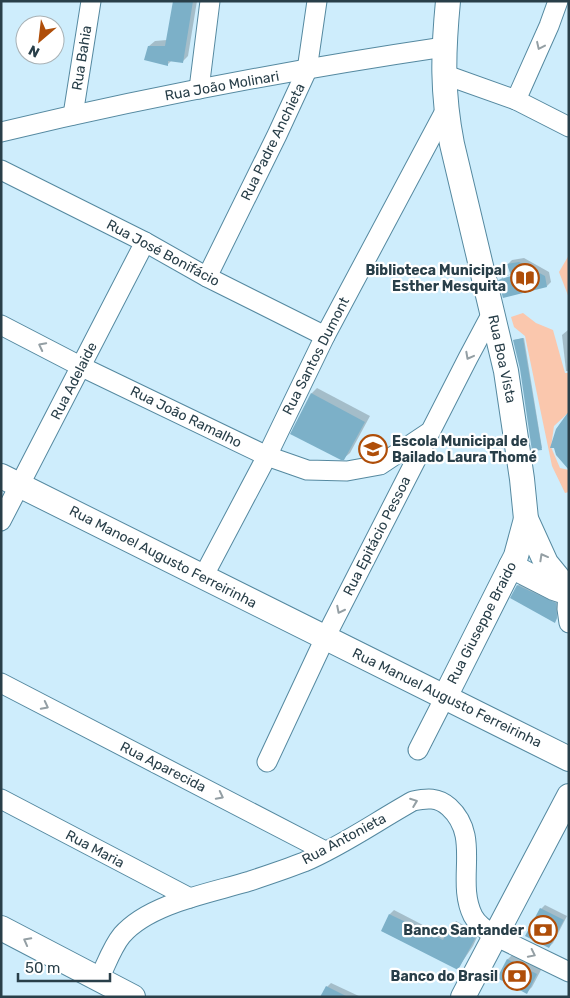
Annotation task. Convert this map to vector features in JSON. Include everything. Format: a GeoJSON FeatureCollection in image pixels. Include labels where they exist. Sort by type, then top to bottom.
{"type":"FeatureCollection","features":[{"type":"Feature","properties":{"kind":"main road","name":"Rua Boa Vista"},"geometry":{"type":"LineString","coordinates":[[448,1],[444,47],[446,111],[452,144],[506,371],[526,520],[546,563],[569,590]]}},
{"type":"Feature","properties":{"kind":"main road","name":"Rua Manoel Augusto Ferreirinha"},"geometry":{"type":"LineString","coordinates":[[11,480],[325,638]]}},
{"type":"Feature","properties":{"kind":"main road","name":"Rua Giuseppe Braido"},"geometry":{"type":"LineString","coordinates":[[445,697],[511,566],[526,520]]}},
{"type":"Feature","properties":{"kind":"main road"},"geometry":{"type":"LineString","coordinates":[[511,566],[554,588],[569,590]]}},
{"type":"Feature","properties":{"kind":"main road","name":"Rua Manuel Augusto Ferreirinha"},"geometry":{"type":"LineString","coordinates":[[325,638],[569,759]]}},
{"type":"Feature","properties":{"kind":"main road"},"geometry":{"type":"LineString","coordinates":[[463,997],[569,796]]}},
{"type":"Feature","properties":{"kind":"main road"},"geometry":{"type":"LineString","coordinates":[[1,928],[132,997]]}},
{"type":"Feature","properties":{"kind":"street","name":"Rua Bahia"},"geometry":{"type":"LineString","coordinates":[[73,115],[91,1]]}},
{"type":"Feature","properties":{"kind":"street"},"geometry":{"type":"LineString","coordinates":[[199,89],[210,1]]}},
{"type":"Feature","properties":{"kind":"street","name":"Rua Padre Anchieta"},"geometry":{"type":"LineString","coordinates":[[207,277],[307,70],[317,1]]}},
{"type":"Feature","properties":{"kind":"street"},"geometry":{"type":"LineString","coordinates":[[516,100],[550,26],[558,1]]}},
{"type":"Feature","properties":{"kind":"street","name":"Rua João Molinari"},"geometry":{"type":"LineString","coordinates":[[1,132],[199,89],[444,47]]}},
{"type":"Feature","properties":{"kind":"street"},"geometry":{"type":"LineString","coordinates":[[444,74],[516,100],[569,126]]}},
{"type":"Feature","properties":{"kind":"street","name":"Rua Santos Dumont"},"geometry":{"type":"LineString","coordinates":[[204,577],[267,456],[325,336],[446,111]]}},
{"type":"Feature","properties":{"kind":"street","name":"Rua José Bonifácio"},"geometry":{"type":"LineString","coordinates":[[1,170],[146,242],[207,277],[325,336]]}},
{"type":"Feature","properties":{"kind":"street","name":"Rua Adelaide"},"geometry":{"type":"LineString","coordinates":[[1,520],[11,480],[82,367],[146,242]]}},
{"type":"Feature","properties":{"kind":"street","name":"Rua Epitácio Pessoa"},"geometry":{"type":"LineString","coordinates":[[267,762],[325,638],[429,432],[492,313]]}},
{"type":"Feature","properties":{"kind":"street","name":"Rua João Ramalho"},"geometry":{"type":"LineString","coordinates":[[1,325],[82,367],[267,456],[307,470],[347,471],[380,465],[429,432]]}},
{"type":"Feature","properties":{"kind":"street"},"geometry":{"type":"LineString","coordinates":[[380,465],[391,472],[398,495]]}},
{"type":"Feature","properties":{"kind":"street"},"geometry":{"type":"LineString","coordinates":[[569,590],[567,609],[569,623]]}},
{"type":"Feature","properties":{"kind":"street","name":"Rua Aparecida"},"geometry":{"type":"LineString","coordinates":[[1,683],[326,851]]}},
{"type":"Feature","properties":{"kind":"street","name":"Rua Giuseppe Braido"},"geometry":{"type":"LineString","coordinates":[[418,750],[445,697]]}},
{"type":"Feature","properties":{"kind":"street","name":"Rua Antonieta"},"geometry":{"type":"LineString","coordinates":[[99,979],[121,936],[130,927],[157,911],[190,898],[250,881],[304,862],[414,801],[426,798],[436,799],[446,804],[458,815],[464,827],[467,898],[473,917],[495,936],[569,972]]}},
{"type":"Feature","properties":{"kind":"street","name":"Rua Maria"},"geometry":{"type":"LineString","coordinates":[[1,799],[190,898]]}},
{"type":"Feature","properties":{"kind":"shaded area"},"geometry":{"type":"Polygon","coordinates":[[[569,255],[569,298],[559,272],[569,255]]]}},
{"type":"Feature","properties":{"kind":"shaded area"},"geometry":{"type":"Polygon","coordinates":[[[523,313],[536,323],[553,330],[565,373],[569,373],[569,412],[554,426],[551,447],[560,468],[569,470],[569,492],[565,493],[552,466],[525,336],[514,327],[511,317],[523,313]]]}},
{"type":"Feature","properties":{"kind":"building"},"geometry":{"type":"Polygon","coordinates":[[[173,1],[193,1],[183,63],[168,61],[168,66],[144,60],[148,46],[165,46],[173,1]]]}},
{"type":"Feature","properties":{"kind":"building","name":"Biblioteca Municipal Esther Mesquita"},"geometry":{"type":"Polygon","coordinates":[[[519,262],[545,276],[547,287],[503,298],[498,280],[511,276],[507,264],[519,262]]]}},
{"type":"Feature","properties":{"kind":"building"},"geometry":{"type":"Polygon","coordinates":[[[523,338],[542,450],[532,451],[520,369],[513,340],[523,338]]]}},
{"type":"Feature","properties":{"kind":"building"},"geometry":{"type":"Polygon","coordinates":[[[311,393],[365,422],[344,460],[290,434],[311,393]]]}},
{"type":"Feature","properties":{"kind":"building"},"geometry":{"type":"Polygon","coordinates":[[[569,411],[569,470],[556,455],[554,448],[550,448],[556,429],[569,411]]]}},
{"type":"Feature","properties":{"kind":"building"},"geometry":{"type":"Polygon","coordinates":[[[517,585],[556,603],[557,618],[555,623],[510,598],[517,585]]]}},
{"type":"Feature","properties":{"kind":"building","name":"Banco Santander"},"geometry":{"type":"Polygon","coordinates":[[[540,908],[564,920],[549,948],[525,936],[540,908]]]}},
{"type":"Feature","properties":{"kind":"building"},"geometry":{"type":"Polygon","coordinates":[[[389,914],[443,940],[451,924],[476,937],[458,970],[381,931],[389,914]]]}},
{"type":"Feature","properties":{"kind":"building","name":"Banco do Brasil"},"geometry":{"type":"Polygon","coordinates":[[[507,959],[537,974],[527,994],[497,978],[507,959]]]}},
{"type":"Feature","properties":{"kind":"building"},"geometry":{"type":"Polygon","coordinates":[[[326,986],[348,997],[320,997],[326,986]]]}},
{"type":"Feature","properties":{"kind":"place","name":"Biblioteca Municipal Esther Mesquita"},"geometry":{"type":"Point","coordinates":[525,278]}},
{"type":"Feature","properties":{"kind":"place","name":"Escola Municipal de Bailado Laura Thomé"},"geometry":{"type":"Point","coordinates":[373,449]}},
{"type":"Feature","properties":{"kind":"place","name":"Banco Santander"},"geometry":{"type":"Point","coordinates":[543,930]}},
{"type":"Feature","properties":{"kind":"place","name":"Banco do Brasil"},"geometry":{"type":"Point","coordinates":[517,976]}}]}
